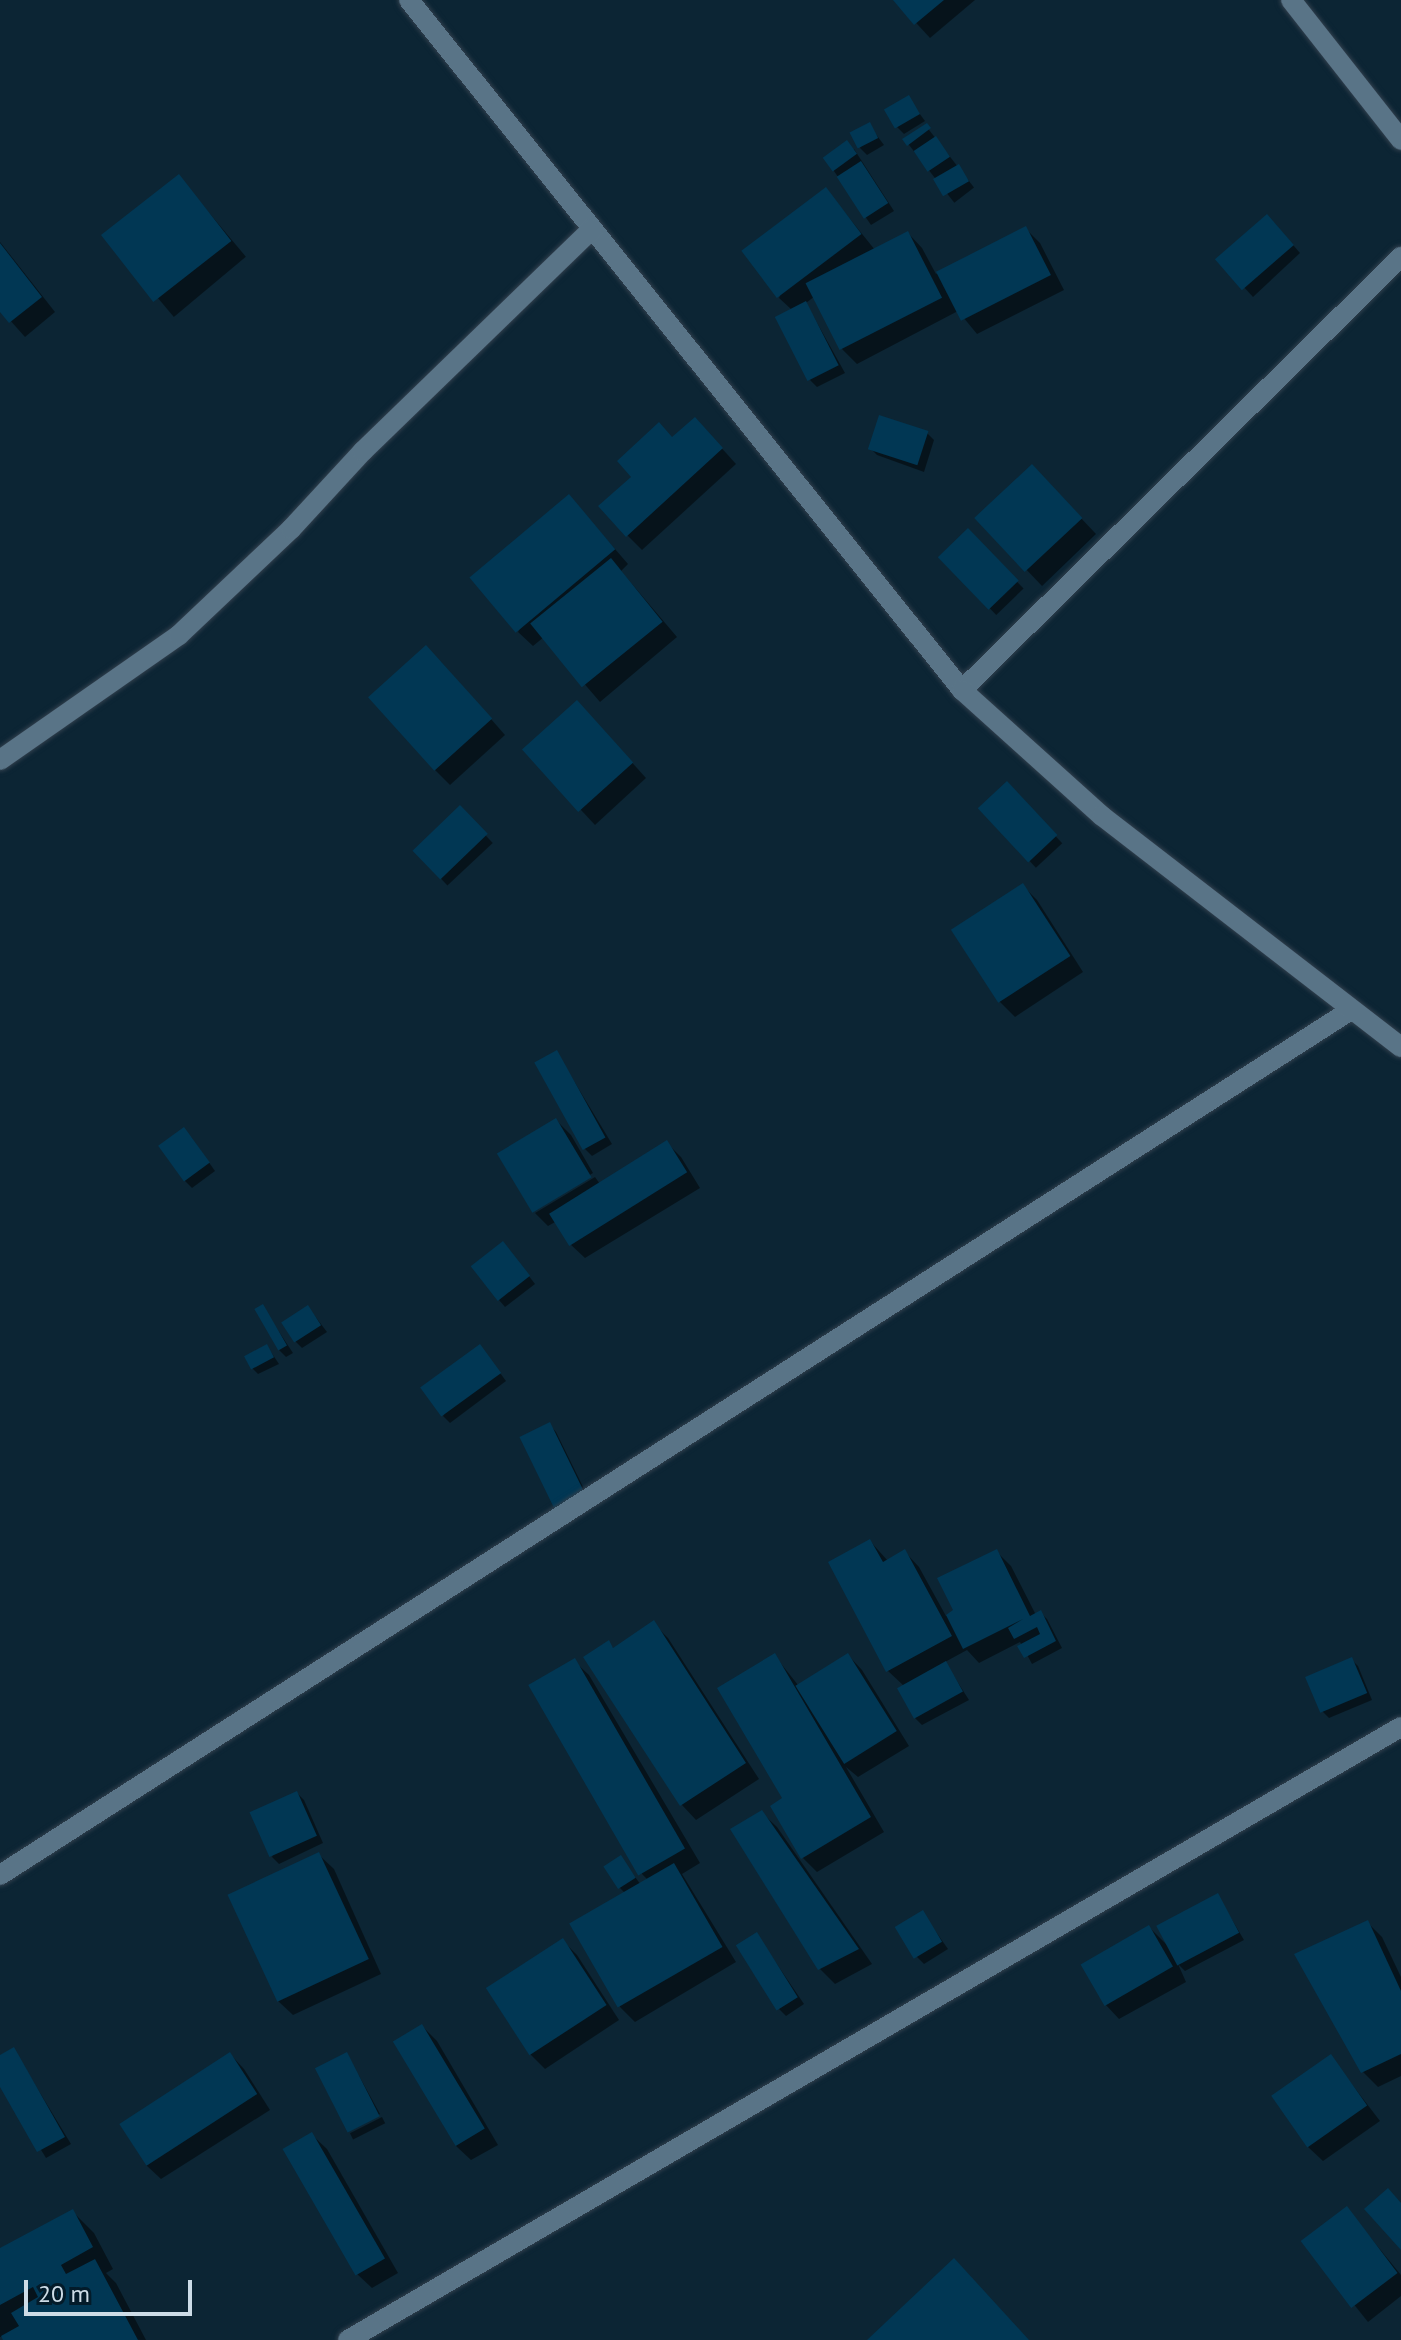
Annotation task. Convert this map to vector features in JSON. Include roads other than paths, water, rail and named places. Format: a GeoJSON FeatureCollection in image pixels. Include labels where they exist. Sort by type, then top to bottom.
{"type":"FeatureCollection","features":[{"type":"Feature","properties":{"kind":"street"},"geometry":{"type":"LineString","coordinates":[[409,0],[962,690],[1102,816],[1401,1047]]}},
{"type":"Feature","properties":{"kind":"street"},"geometry":{"type":"LineString","coordinates":[[1291,0],[1401,140]]}},
{"type":"Feature","properties":{"kind":"street"},"geometry":{"type":"LineString","coordinates":[[0,760],[179,635],[291,529],[363,451],[592,229]]}},
{"type":"Feature","properties":{"kind":"street"},"geometry":{"type":"LineString","coordinates":[[962,690],[1401,257]]}},
{"type":"Feature","properties":{"kind":"street"},"geometry":{"type":"LineString","coordinates":[[0,1875],[1351,1010]]}},
{"type":"Feature","properties":{"kind":"street"},"geometry":{"type":"LineString","coordinates":[[348,2340],[1401,1727]]}}]}
